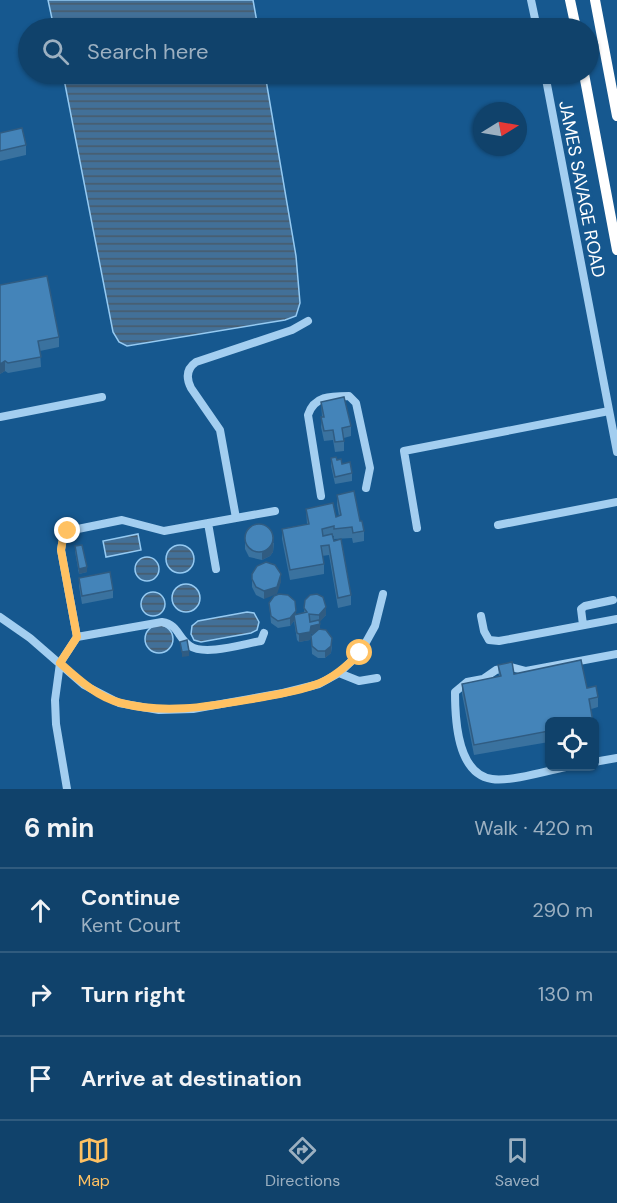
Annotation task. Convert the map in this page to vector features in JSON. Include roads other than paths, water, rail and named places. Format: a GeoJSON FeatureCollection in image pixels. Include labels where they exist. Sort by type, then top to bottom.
{"type":"FeatureCollection","features":[{"type":"Feature","properties":{"kind":"highway"},"geometry":{"type":"LineString","coordinates":[[570,0],[574,18]]}},
{"type":"Feature","properties":{"kind":"highway"},"geometry":{"type":"LineString","coordinates":[[595,0],[598,18]]}},
{"type":"Feature","properties":{"kind":"highway"},"geometry":{"type":"LineString","coordinates":[[600,0],[612,88]]}},
{"type":"Feature","properties":{"kind":"highway"},"geometry":{"type":"LineString","coordinates":[[599,21],[617,117]]}},
{"type":"Feature","properties":{"kind":"highway"},"geometry":{"type":"LineString","coordinates":[[586,84],[617,250]]}},
{"type":"Feature","properties":{"kind":"street"},"geometry":{"type":"LineString","coordinates":[[531,0],[535,18]]}},
{"type":"Feature","properties":{"kind":"street","name":"JAMES SAVAGE ROAD"},"geometry":{"type":"LineString","coordinates":[[547,84],[617,452]]}},
{"type":"Feature","properties":{"kind":"street"},"geometry":{"type":"LineString","coordinates":[[236,518],[220,430],[191,388],[187,373],[196,363],[292,330],[308,321]]}},
{"type":"Feature","properties":{"kind":"street"},"geometry":{"type":"LineString","coordinates":[[321,496],[308,415],[311,405],[319,400],[339,396],[349,396],[356,403],[370,468],[366,488]]}},
{"type":"Feature","properties":{"kind":"street"},"geometry":{"type":"LineString","coordinates":[[0,417],[102,397]]}},
{"type":"Feature","properties":{"kind":"street"},"geometry":{"type":"LineString","coordinates":[[417,528],[404,451],[609,411]]}},
{"type":"Feature","properties":{"kind":"street"},"geometry":{"type":"LineString","coordinates":[[498,525],[617,502]]}},
{"type":"Feature","properties":{"kind":"street"},"geometry":{"type":"LineString","coordinates":[[64,788],[55,700],[60,663],[77,637],[61,550],[63,538],[68,531],[122,520],[164,531],[275,511]]}},
{"type":"Feature","properties":{"kind":"street"},"geometry":{"type":"LineString","coordinates":[[208,523],[216,569]]}},
{"type":"Feature","properties":{"kind":"street"},"geometry":{"type":"LineString","coordinates":[[0,617],[30,638],[84,685],[119,702],[159,710],[193,709],[284,693],[319,684],[339,673],[360,653],[375,626],[382,594]]}},
{"type":"Feature","properties":{"kind":"street"},"geometry":{"type":"LineString","coordinates":[[583,626],[581,609],[585,606],[613,600]]}},
{"type":"Feature","properties":{"kind":"street"},"geometry":{"type":"LineString","coordinates":[[481,616],[484,631],[489,640],[499,641],[617,619]]}},
{"type":"Feature","properties":{"kind":"street"},"geometry":{"type":"LineString","coordinates":[[77,637],[162,622],[171,624],[190,645],[199,650],[261,641],[264,633]]}},
{"type":"Feature","properties":{"kind":"street"},"geometry":{"type":"LineString","coordinates":[[545,771],[502,779],[490,779],[477,772],[462,754],[455,692],[467,682],[483,679],[496,670],[511,667],[526,671],[617,654]]}},
{"type":"Feature","properties":{"kind":"street"},"geometry":{"type":"LineString","coordinates":[[339,673],[359,681],[377,678]]}},
{"type":"Feature","properties":{"kind":"street"},"geometry":{"type":"LineString","coordinates":[[599,761],[617,758]]}},
{"type":"Feature","properties":{"kind":"water"},"geometry":{"type":"Polygon","coordinates":[[[48,0],[253,0],[256,18],[52,18],[48,0]]]}},
{"type":"Feature","properties":{"kind":"water"},"geometry":{"type":"Polygon","coordinates":[[[65,84],[267,84],[296,256],[300,303],[296,316],[285,320],[127,346],[119,342],[113,332],[65,84]]]}},
{"type":"Feature","properties":{"kind":"water"},"geometry":{"type":"Polygon","coordinates":[[[138,534],[141,550],[106,557],[103,541],[138,534]]]}},
{"type":"Feature","properties":{"kind":"water"},"geometry":{"type":"Polygon","coordinates":[[[180,545],[190,549],[194,559],[190,569],[180,573],[170,569],[166,559],[170,549],[180,545]]]}},
{"type":"Feature","properties":{"kind":"water"},"geometry":{"type":"Polygon","coordinates":[[[147,557],[156,560],[159,569],[156,578],[147,581],[138,578],[135,569],[138,560],[147,557]]]}},
{"type":"Feature","properties":{"kind":"water"},"geometry":{"type":"Polygon","coordinates":[[[186,584],[196,588],[200,598],[196,608],[186,612],[176,608],[172,598],[176,588],[186,584]]]}},
{"type":"Feature","properties":{"kind":"water"},"geometry":{"type":"Polygon","coordinates":[[[153,592],[162,595],[165,604],[162,613],[153,616],[144,613],[141,604],[144,595],[153,592]]]}},
{"type":"Feature","properties":{"kind":"water"},"geometry":{"type":"Polygon","coordinates":[[[247,612],[254,613],[259,622],[257,630],[251,633],[201,642],[194,640],[191,634],[192,626],[198,621],[247,612]]]}},
{"type":"Feature","properties":{"kind":"water"},"geometry":{"type":"Polygon","coordinates":[[[159,625],[169,629],[173,639],[169,649],[159,653],[149,649],[145,639],[149,629],[159,625]]]}}]}
